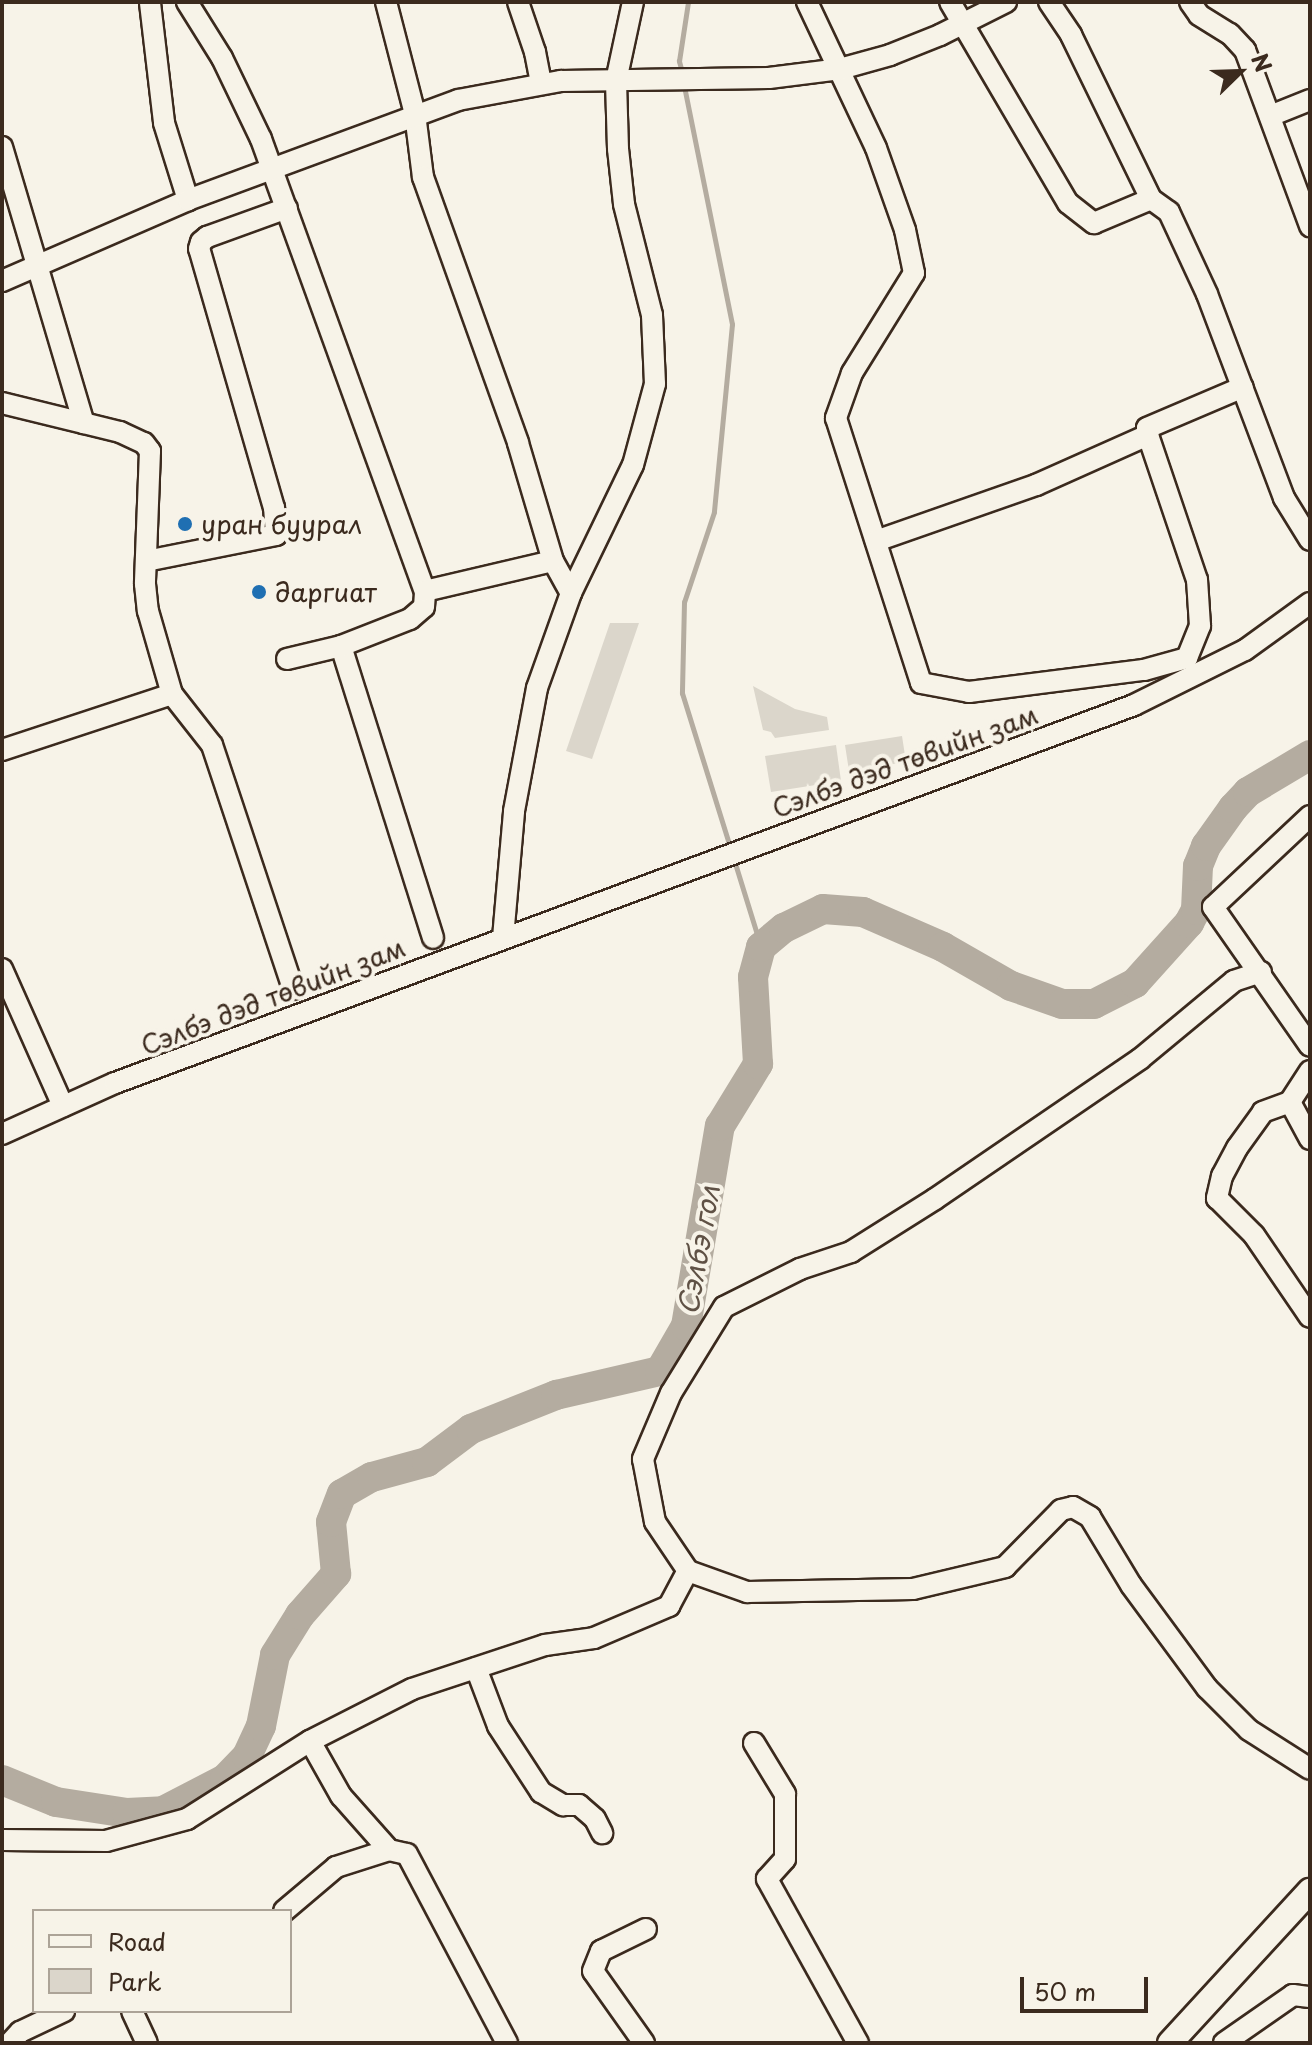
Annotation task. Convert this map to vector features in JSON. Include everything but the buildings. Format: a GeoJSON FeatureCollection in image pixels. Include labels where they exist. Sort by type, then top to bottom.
{"type":"FeatureCollection","features":[{"type":"Feature","properties":{"kind":"main road"},"geometry":{"type":"LineString","coordinates":[[1170,2043],[1310,1891]]}},
{"type":"Feature","properties":{"kind":"street"},"geometry":{"type":"LineString","coordinates":[[187,2],[232,75],[272,169],[425,591],[424,607],[410,619],[341,646],[287,659]]}},
{"type":"Feature","properties":{"kind":"street"},"geometry":{"type":"LineString","coordinates":[[386,2],[415,114],[423,177],[518,443],[553,561],[571,593]]}},
{"type":"Feature","properties":{"kind":"street"},"geometry":{"type":"LineString","coordinates":[[518,2],[535,52],[541,83]]}},
{"type":"Feature","properties":{"kind":"street"},"geometry":{"type":"LineString","coordinates":[[503,938],[507,861],[523,748],[548,653],[571,593],[633,465],[655,384],[652,315],[620,182],[616,81],[633,2]]}},
{"type":"Feature","properties":{"kind":"street"},"geometry":{"type":"LineString","coordinates":[[807,2],[880,160],[905,230],[914,273],[852,373],[836,418],[921,683],[969,692],[1144,670],[1187,658],[1200,626],[1197,580],[1147,428],[1243,387]]}},
{"type":"Feature","properties":{"kind":"street"},"geometry":{"type":"LineString","coordinates":[[950,2],[1068,203],[1094,223],[1151,199]]}},
{"type":"Feature","properties":{"kind":"street"},"geometry":{"type":"LineString","coordinates":[[2,281],[188,200],[458,100],[541,83],[732,80],[840,69],[890,55],[1006,2]]}},
{"type":"Feature","properties":{"kind":"street"},"geometry":{"type":"LineString","coordinates":[[1049,2],[1071,35],[1151,199],[1169,212],[1207,294],[1284,498],[1310,540]]}},
{"type":"Feature","properties":{"kind":"street"},"geometry":{"type":"LineString","coordinates":[[1190,2],[1199,15],[1243,46],[1310,226]]}},
{"type":"Feature","properties":{"kind":"street"},"geometry":{"type":"LineString","coordinates":[[150,3],[164,123],[188,200]]}},
{"type":"Feature","properties":{"kind":"street"},"geometry":{"type":"LineString","coordinates":[[1270,116],[1310,100]]}},
{"type":"Feature","properties":{"kind":"street"},"geometry":{"type":"LineString","coordinates":[[2,147],[84,423]]}},
{"type":"Feature","properties":{"kind":"street"},"geometry":{"type":"LineString","coordinates":[[146,561],[276,535],[274,508],[199,249],[207,237],[287,208]]}},
{"type":"Feature","properties":{"kind":"street"},"geometry":{"type":"LineString","coordinates":[[2,403],[120,432],[144,443],[150,451],[146,561],[148,611],[172,694],[212,745],[293,989]]}},
{"type":"Feature","properties":{"kind":"street"},"geometry":{"type":"LineString","coordinates":[[876,541],[1036,485],[1148,435]]}},
{"type":"Feature","properties":{"kind":"street"},"geometry":{"type":"LineString","coordinates":[[425,591],[553,561]]}},
{"type":"Feature","properties":{"kind":"street","name":"Сэлбэ дэд төвийн зам"},"geometry":{"type":"LineString","coordinates":[[2,1134],[63,1106],[594,903],[1167,691],[1245,650],[1310,603]]}},
{"type":"Feature","properties":{"kind":"street"},"geometry":{"type":"LineString","coordinates":[[341,646],[433,938]]}},
{"type":"Feature","properties":{"kind":"street"},"geometry":{"type":"LineString","coordinates":[[2,750],[172,694]]}},
{"type":"Feature","properties":{"kind":"street"},"geometry":{"type":"LineString","coordinates":[[1310,816],[1213,907],[1310,1046]]}},
{"type":"Feature","properties":{"kind":"street"},"geometry":{"type":"LineString","coordinates":[[2,969],[63,1106]]}},
{"type":"Feature","properties":{"kind":"street"},"geometry":{"type":"LineString","coordinates":[[1261,972],[1234,981],[1140,1059],[935,1199],[851,1252],[800,1269],[720,1311],[671,1393],[643,1459],[655,1522],[688,1571],[747,1592],[913,1589],[1005,1567],[1061,1510],[1073,1507],[1090,1517],[1131,1585],[1207,1688],[1249,1730],[1310,1769]]}},
{"type":"Feature","properties":{"kind":"street"},"geometry":{"type":"LineString","coordinates":[[1310,1071],[1290,1102],[1263,1112],[1237,1148],[1222,1176],[1217,1198],[1254,1235],[1310,1317]]}},
{"type":"Feature","properties":{"kind":"street"},"geometry":{"type":"LineString","coordinates":[[1290,1102],[1310,1139]]}},
{"type":"Feature","properties":{"kind":"street"},"geometry":{"type":"LineString","coordinates":[[2,1840],[106,1841],[187,1819],[310,1741],[412,1689],[545,1645],[594,1638],[669,1606],[688,1571]]}},
{"type":"Feature","properties":{"kind":"street"},"geometry":{"type":"LineString","coordinates":[[476,1668],[498,1726],[541,1792],[563,1805],[579,1805],[595,1819],[602,1833]]}},
{"type":"Feature","properties":{"kind":"street"},"geometry":{"type":"LineString","coordinates":[[310,1741],[341,1796],[389,1850]]}},
{"type":"Feature","properties":{"kind":"street"},"geometry":{"type":"LineString","coordinates":[[754,1743],[785,1794],[785,1859],[767,1879],[858,2043]]}},
{"type":"Feature","properties":{"kind":"street"},"geometry":{"type":"LineString","coordinates":[[286,1909],[336,1867],[389,1850],[407,1854],[507,2043]]}},
{"type":"Feature","properties":{"kind":"street"},"geometry":{"type":"LineString","coordinates":[[644,2043],[593,1971],[601,1951],[646,1929]]}},
{"type":"Feature","properties":{"kind":"street"},"geometry":{"type":"LineString","coordinates":[[1224,2043],[1293,1995],[1310,1997]]}},
{"type":"Feature","properties":{"kind":"street"},"geometry":{"type":"LineString","coordinates":[[10,2043],[20,2032],[60,2013]]}},
{"type":"Feature","properties":{"kind":"street"},"geometry":{"type":"LineString","coordinates":[[133,2013],[147,2043]]}},
{"type":"Feature","properties":{"kind":"green space"},"geometry":{"type":"Polygon","coordinates":[[[610,623],[639,623],[592,759],[566,751],[610,623]]]}},
{"type":"Feature","properties":{"kind":"green space"},"geometry":{"type":"Polygon","coordinates":[[[753,686],[795,709],[827,717],[829,730],[775,738],[771,732],[763,730],[753,686]]]}},
{"type":"Feature","properties":{"kind":"green space"},"geometry":{"type":"Polygon","coordinates":[[[902,736],[906,762],[849,771],[845,745],[902,736]]]}},
{"type":"Feature","properties":{"kind":"green space"},"geometry":{"type":"Polygon","coordinates":[[[836,745],[841,781],[771,792],[765,756],[836,745]]]}},
{"type":"Feature","properties":{"kind":"waterway"},"geometry":{"type":"LineString","coordinates":[[683,76],[679,61],[688,2]]}},
{"type":"Feature","properties":{"kind":"waterway"},"geometry":{"type":"LineString","coordinates":[[684,86],[732,324],[714,512],[684,602],[682,693],[731,850]]}},
{"type":"Feature","properties":{"kind":"waterway","name":"Сэлбэ гол"},"geometry":{"type":"LineString","coordinates":[[2,1780],[56,1802],[127,1813],[163,1811],[225,1779],[247,1756],[261,1726],[275,1655],[300,1615],[336,1574],[331,1522],[342,1494],[372,1477],[427,1462],[471,1429],[556,1395],[660,1371],[686,1326],[720,1126],[758,1064],[753,977],[761,947],[784,928],[823,909],[863,912],[943,947],[1011,986],[1062,1004],[1094,1004],[1135,983],[1189,923],[1196,910],[1198,866],[1206,846],[1233,808],[1248,792],[1310,755]]}},
{"type":"Feature","properties":{"kind":"waterway"},"geometry":{"type":"LineString","coordinates":[[734,860],[761,947]]}},
{"type":"Feature","properties":{"kind":"place","name":"уран буурал"},"geometry":{"type":"Point","coordinates":[185,524]}},
{"type":"Feature","properties":{"kind":"place","name":"даргиат"},"geometry":{"type":"Point","coordinates":[259,592]}}]}
